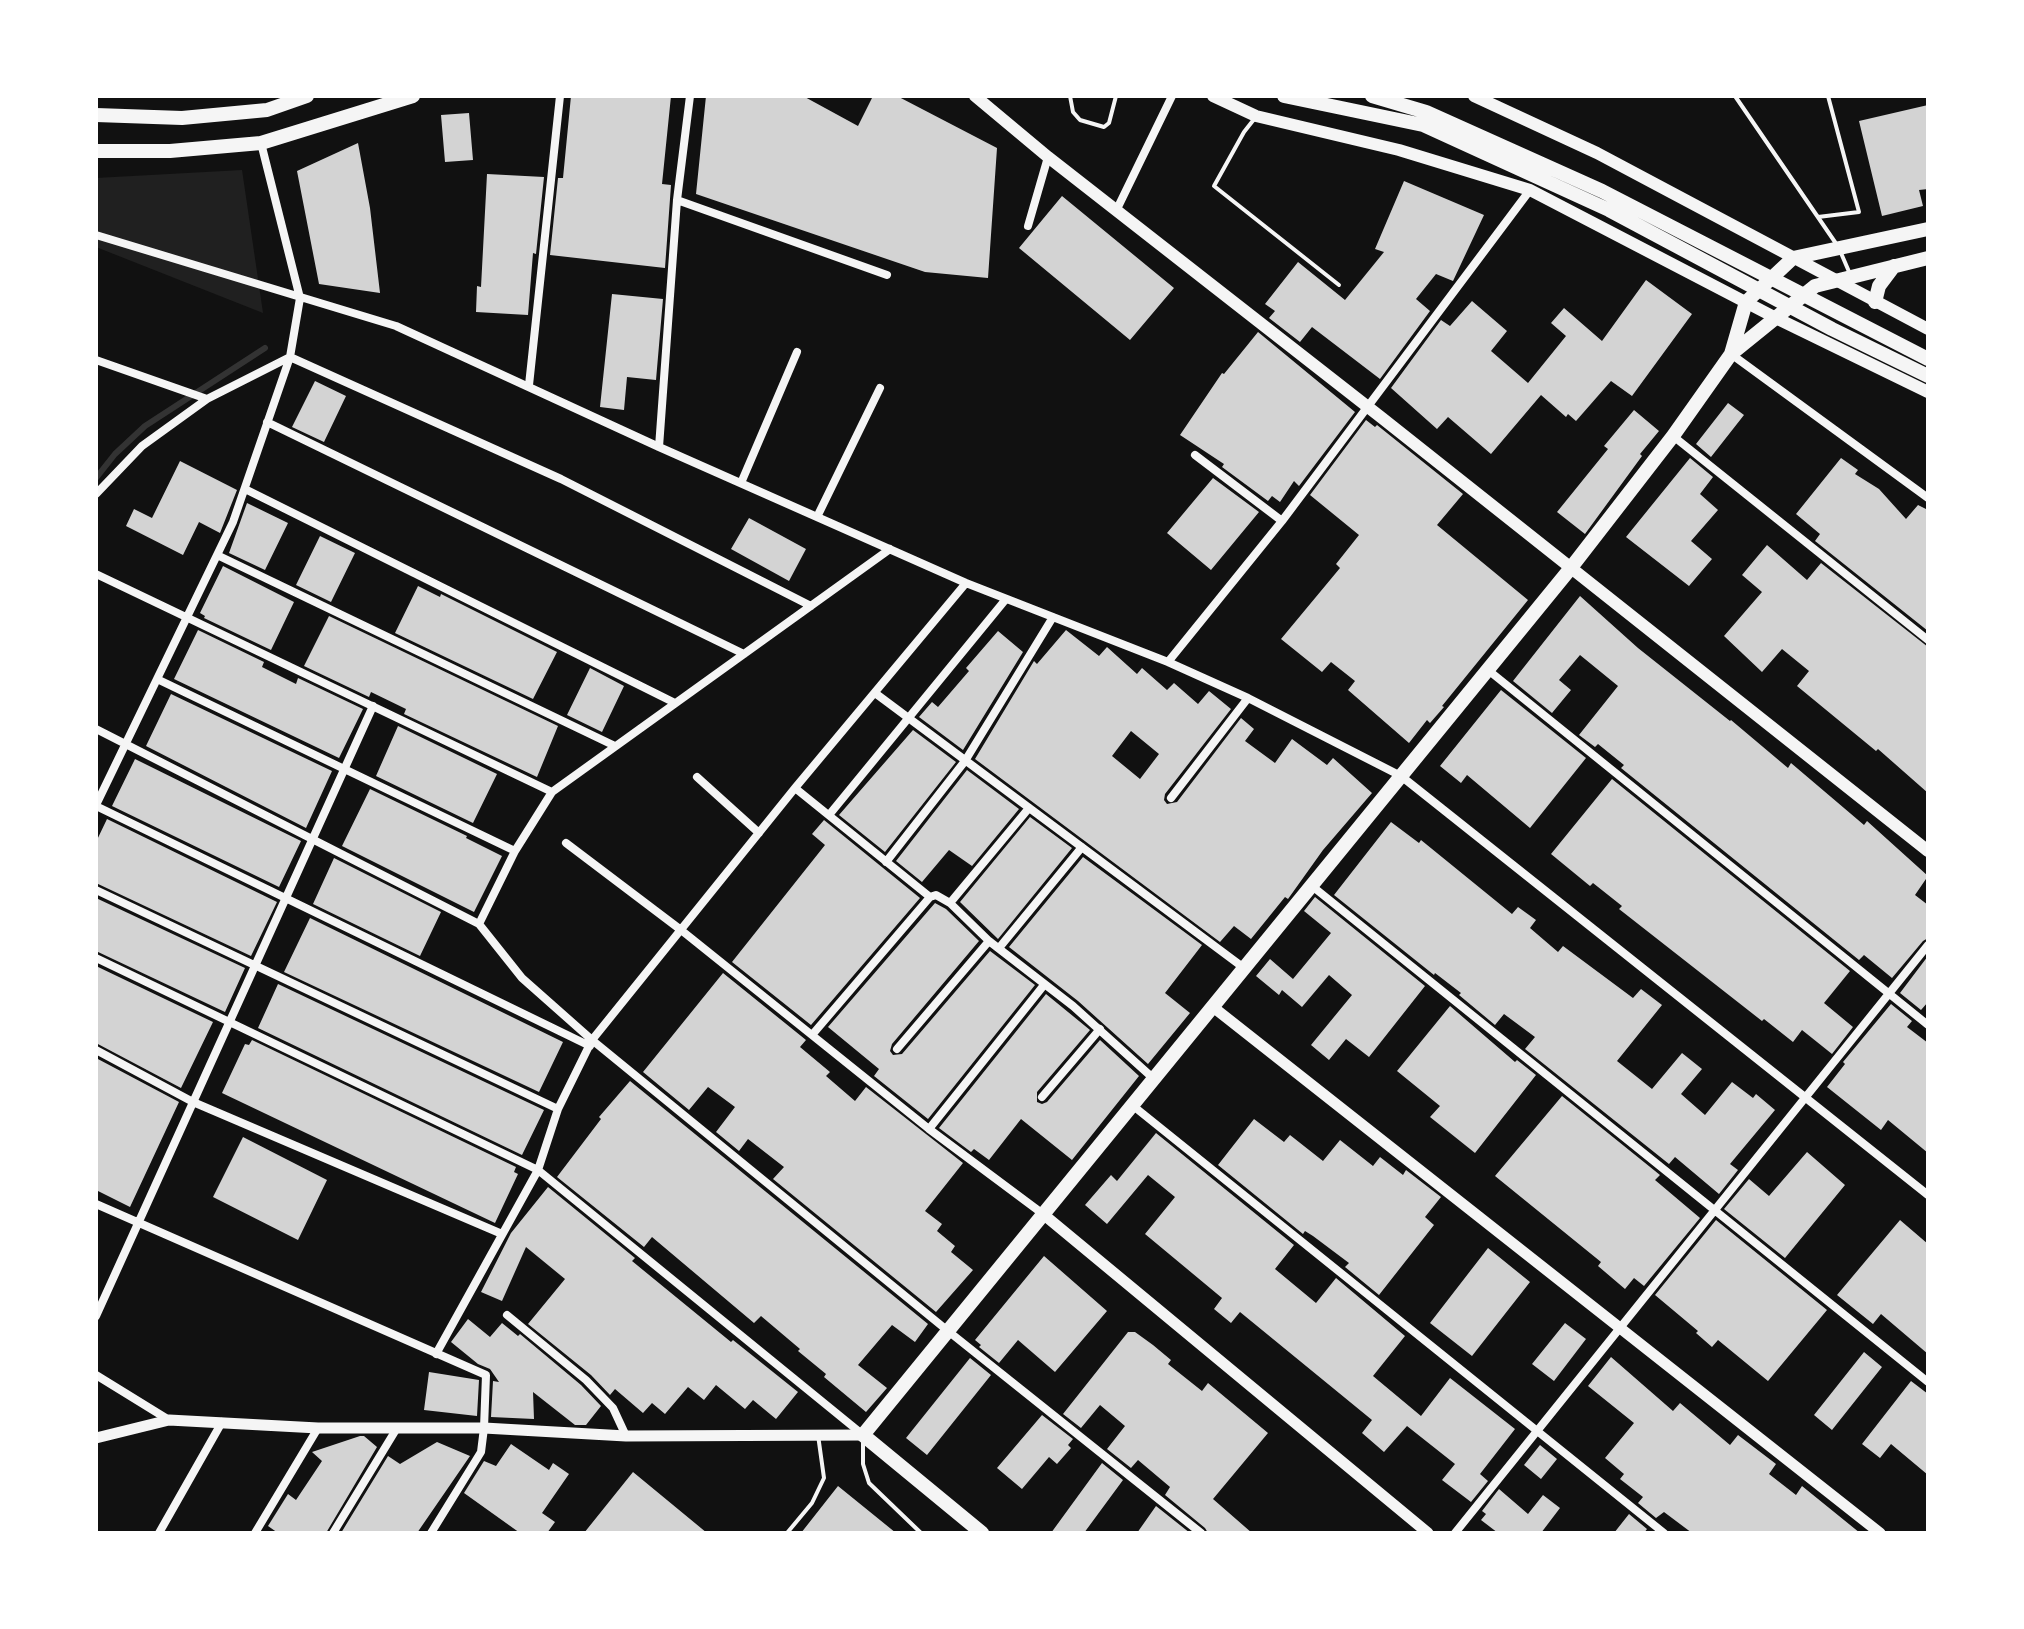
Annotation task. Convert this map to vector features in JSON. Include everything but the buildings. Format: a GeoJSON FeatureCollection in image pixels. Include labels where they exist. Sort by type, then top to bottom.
{"type":"FeatureCollection","features":[{"type":"Feature","properties":{"kind":"main road"},"geometry":{"type":"LineString","coordinates":[[96,115],[197,116],[267,110],[307,96]]}},
{"type":"Feature","properties":{"kind":"main road"},"geometry":{"type":"LineString","coordinates":[[96,151],[170,151],[261,143],[413,96]]}},
{"type":"Feature","properties":{"kind":"main road"},"geometry":{"type":"LineString","coordinates":[[975,96],[1048,157],[1928,851]]}},
{"type":"Feature","properties":{"kind":"main road"},"geometry":{"type":"LineString","coordinates":[[1213,96],[1256,116],[1399,150],[1530,190],[1778,319],[1928,392]]}},
{"type":"Feature","properties":{"kind":"main road"},"geometry":{"type":"LineString","coordinates":[[1284,96],[1423,125],[1609,210],[1832,329],[1928,376]]}},
{"type":"Feature","properties":{"kind":"main road"},"geometry":{"type":"LineString","coordinates":[[1372,96],[1426,112],[1602,191],[1928,359]]}},
{"type":"Feature","properties":{"kind":"main road"},"geometry":{"type":"LineString","coordinates":[[1474,96],[1597,153],[1928,329]]}},
{"type":"Feature","properties":{"kind":"main road"},"geometry":{"type":"LineString","coordinates":[[1731,354],[1746,302],[1793,258],[1928,229]]}},
{"type":"Feature","properties":{"kind":"main road"},"geometry":{"type":"LineString","coordinates":[[982,1533],[863,1435],[1570,569],[1673,436],[1731,354],[1815,286],[1928,258]]}},
{"type":"Feature","properties":{"kind":"main road"},"geometry":{"type":"LineString","coordinates":[[1875,302],[1879,286],[1894,266]]}},
{"type":"Feature","properties":{"kind":"street"},"geometry":{"type":"LineString","coordinates":[[529,385],[560,96]]}},
{"type":"Feature","properties":{"kind":"street"},"geometry":{"type":"LineString","coordinates":[[659,447],[677,200],[690,96]]}},
{"type":"Feature","properties":{"kind":"street"},"geometry":{"type":"LineString","coordinates":[[1117,209],[1172,96]]}},
{"type":"Feature","properties":{"kind":"street"},"geometry":{"type":"LineString","coordinates":[[261,143],[300,298],[290,357],[233,522],[96,805],[591,1043]]}},
{"type":"Feature","properties":{"kind":"street"},"geometry":{"type":"LineString","coordinates":[[1028,226],[1048,157]]}},
{"type":"Feature","properties":{"kind":"street"},"geometry":{"type":"LineString","coordinates":[[1168,662],[1282,521],[1530,190]]}},
{"type":"Feature","properties":{"kind":"street"},"geometry":{"type":"LineString","coordinates":[[677,200],[887,275]]}},
{"type":"Feature","properties":{"kind":"street"},"geometry":{"type":"LineString","coordinates":[[96,235],[396,326],[966,583],[1168,662],[1248,698],[1401,776],[1928,1195]]}},
{"type":"Feature","properties":{"kind":"street"},"geometry":{"type":"LineString","coordinates":[[741,483],[797,352]]}},
{"type":"Feature","properties":{"kind":"street"},"geometry":{"type":"LineString","coordinates":[[1731,354],[1928,498]]}},
{"type":"Feature","properties":{"kind":"street"},"geometry":{"type":"LineString","coordinates":[[96,494],[142,446],[207,399],[290,357]]}},
{"type":"Feature","properties":{"kind":"street"},"geometry":{"type":"LineString","coordinates":[[290,357],[561,479],[811,606]]}},
{"type":"Feature","properties":{"kind":"street"},"geometry":{"type":"LineString","coordinates":[[96,360],[207,399]]}},
{"type":"Feature","properties":{"kind":"street"},"geometry":{"type":"LineString","coordinates":[[817,517],[880,388]]}},
{"type":"Feature","properties":{"kind":"street"},"geometry":{"type":"LineString","coordinates":[[267,422],[744,654]]}},
{"type":"Feature","properties":{"kind":"street"},"geometry":{"type":"LineString","coordinates":[[1673,436],[1928,640]]}},
{"type":"Feature","properties":{"kind":"street"},"geometry":{"type":"LineString","coordinates":[[1195,455],[1282,521]]}},
{"type":"Feature","properties":{"kind":"street"},"geometry":{"type":"LineString","coordinates":[[245,489],[675,703]]}},
{"type":"Feature","properties":{"kind":"street"},"geometry":{"type":"LineString","coordinates":[[479,924],[515,851],[552,792],[890,549]]}},
{"type":"Feature","properties":{"kind":"street"},"geometry":{"type":"LineString","coordinates":[[217,555],[615,746]]}},
{"type":"Feature","properties":{"kind":"street"},"geometry":{"type":"LineString","coordinates":[[96,574],[552,792]]}},
{"type":"Feature","properties":{"kind":"street"},"geometry":{"type":"LineString","coordinates":[[436,1354],[538,1170],[558,1109],[591,1043],[795,788],[966,583]]}},
{"type":"Feature","properties":{"kind":"street"},"geometry":{"type":"LineString","coordinates":[[829,815],[1006,599]]}},
{"type":"Feature","properties":{"kind":"street"},"geometry":{"type":"LineString","coordinates":[[886,862],[965,761],[1053,617]]}},
{"type":"Feature","properties":{"kind":"street"},"geometry":{"type":"LineString","coordinates":[[1488,670],[1928,1025]]}},
{"type":"Feature","properties":{"kind":"street"},"geometry":{"type":"LineString","coordinates":[[157,679],[515,851]]}},
{"type":"Feature","properties":{"kind":"street"},"geometry":{"type":"LineString","coordinates":[[875,693],[1244,968]]}},
{"type":"Feature","properties":{"kind":"street"},"geometry":{"type":"LineString","coordinates":[[1171,798],[1248,698]]}},
{"type":"Feature","properties":{"kind":"street"},"geometry":{"type":"LineString","coordinates":[[96,1316],[373,706]]}},
{"type":"Feature","properties":{"kind":"street"},"geometry":{"type":"LineString","coordinates":[[96,729],[479,924],[522,978],[591,1043],[1201,1533]]}},
{"type":"Feature","properties":{"kind":"street"},"geometry":{"type":"LineString","coordinates":[[697,777],[759,833]]}},
{"type":"Feature","properties":{"kind":"street"},"geometry":{"type":"LineString","coordinates":[[795,788],[930,897]]}},
{"type":"Feature","properties":{"kind":"street"},"geometry":{"type":"LineString","coordinates":[[950,903],[1029,808]]}},
{"type":"Feature","properties":{"kind":"street"},"geometry":{"type":"LineString","coordinates":[[566,843],[681,930],[929,1129],[1043,1214],[1428,1533]]}},
{"type":"Feature","properties":{"kind":"street"},"geometry":{"type":"LineString","coordinates":[[999,948],[1082,847]]}},
{"type":"Feature","properties":{"kind":"street"},"geometry":{"type":"LineString","coordinates":[[1312,886],[1928,1382]]}},
{"type":"Feature","properties":{"kind":"street"},"geometry":{"type":"LineString","coordinates":[[96,890],[558,1109]]}},
{"type":"Feature","properties":{"kind":"street"},"geometry":{"type":"LineString","coordinates":[[812,1035],[930,897],[936,895],[950,903],[989,941],[1100,1029],[1154,1079]]}},
{"type":"Feature","properties":{"kind":"street"},"geometry":{"type":"LineString","coordinates":[[897,1049],[989,941]]}},
{"type":"Feature","properties":{"kind":"street"},"geometry":{"type":"LineString","coordinates":[[1455,1533],[1928,945]]}},
{"type":"Feature","properties":{"kind":"street"},"geometry":{"type":"LineString","coordinates":[[96,958],[538,1170],[863,1435]]}},
{"type":"Feature","properties":{"kind":"street"},"geometry":{"type":"LineString","coordinates":[[929,1129],[1044,985]]}},
{"type":"Feature","properties":{"kind":"street"},"geometry":{"type":"LineString","coordinates":[[1213,1007],[1880,1533]]}},
{"type":"Feature","properties":{"kind":"street"},"geometry":{"type":"LineString","coordinates":[[1042,1097],[1100,1029]]}},
{"type":"Feature","properties":{"kind":"street"},"geometry":{"type":"LineString","coordinates":[[96,1050],[193,1102],[502,1234]]}},
{"type":"Feature","properties":{"kind":"street"},"geometry":{"type":"LineString","coordinates":[[1132,1105],[1664,1533]]}},
{"type":"Feature","properties":{"kind":"street"},"geometry":{"type":"LineString","coordinates":[[96,1204],[486,1375],[481,1452],[431,1533]]}},
{"type":"Feature","properties":{"kind":"street"},"geometry":{"type":"LineString","coordinates":[[507,1315],[586,1380],[613,1408],[626,1436]]}},
{"type":"Feature","properties":{"kind":"street"},"geometry":{"type":"LineString","coordinates":[[96,1375],[169,1420]]}},
{"type":"Feature","properties":{"kind":"street"},"geometry":{"type":"LineString","coordinates":[[96,1438],[169,1420],[318,1428],[484,1428],[626,1436],[863,1435]]}},
{"type":"Feature","properties":{"kind":"street"},"geometry":{"type":"LineString","coordinates":[[159,1533],[222,1422]]}},
{"type":"Feature","properties":{"kind":"street"},"geometry":{"type":"LineString","coordinates":[[255,1533],[318,1428]]}},
{"type":"Feature","properties":{"kind":"street"},"geometry":{"type":"LineString","coordinates":[[333,1533],[397,1428]]}},
{"type":"Feature","properties":{"kind":"lane"},"geometry":{"type":"LineString","coordinates":[[1070,96],[1073,112],[1080,120],[1104,127],[1109,123],[1116,96]]}},
{"type":"Feature","properties":{"kind":"lane"},"geometry":{"type":"LineString","coordinates":[[1735,96],[1840,250],[1851,277]]}},
{"type":"Feature","properties":{"kind":"lane"},"geometry":{"type":"LineString","coordinates":[[1818,217],[1859,212],[1828,96]]}},
{"type":"Feature","properties":{"kind":"lane"},"geometry":{"type":"LineString","coordinates":[[1256,116],[1214,186],[1339,285]]}},
{"type":"Feature","properties":{"kind":"lane"},"geometry":{"type":"LineString","coordinates":[[787,1533],[812,1503],[824,1478],[818,1435]]}},
{"type":"Feature","properties":{"kind":"lane"},"geometry":{"type":"LineString","coordinates":[[863,1435],[863,1464],[869,1483],[921,1533]]}},
{"type":"Feature","properties":{"kind":"shaded area"},"geometry":{"type":"Polygon","coordinates":[[[242,170],[263,313],[96,247],[96,178],[242,170]]]}},
{"type":"Feature","properties":{"kind":"waterway"},"geometry":{"type":"LineString","coordinates":[[96,478],[115,454],[145,426],[265,348]]}}]}
